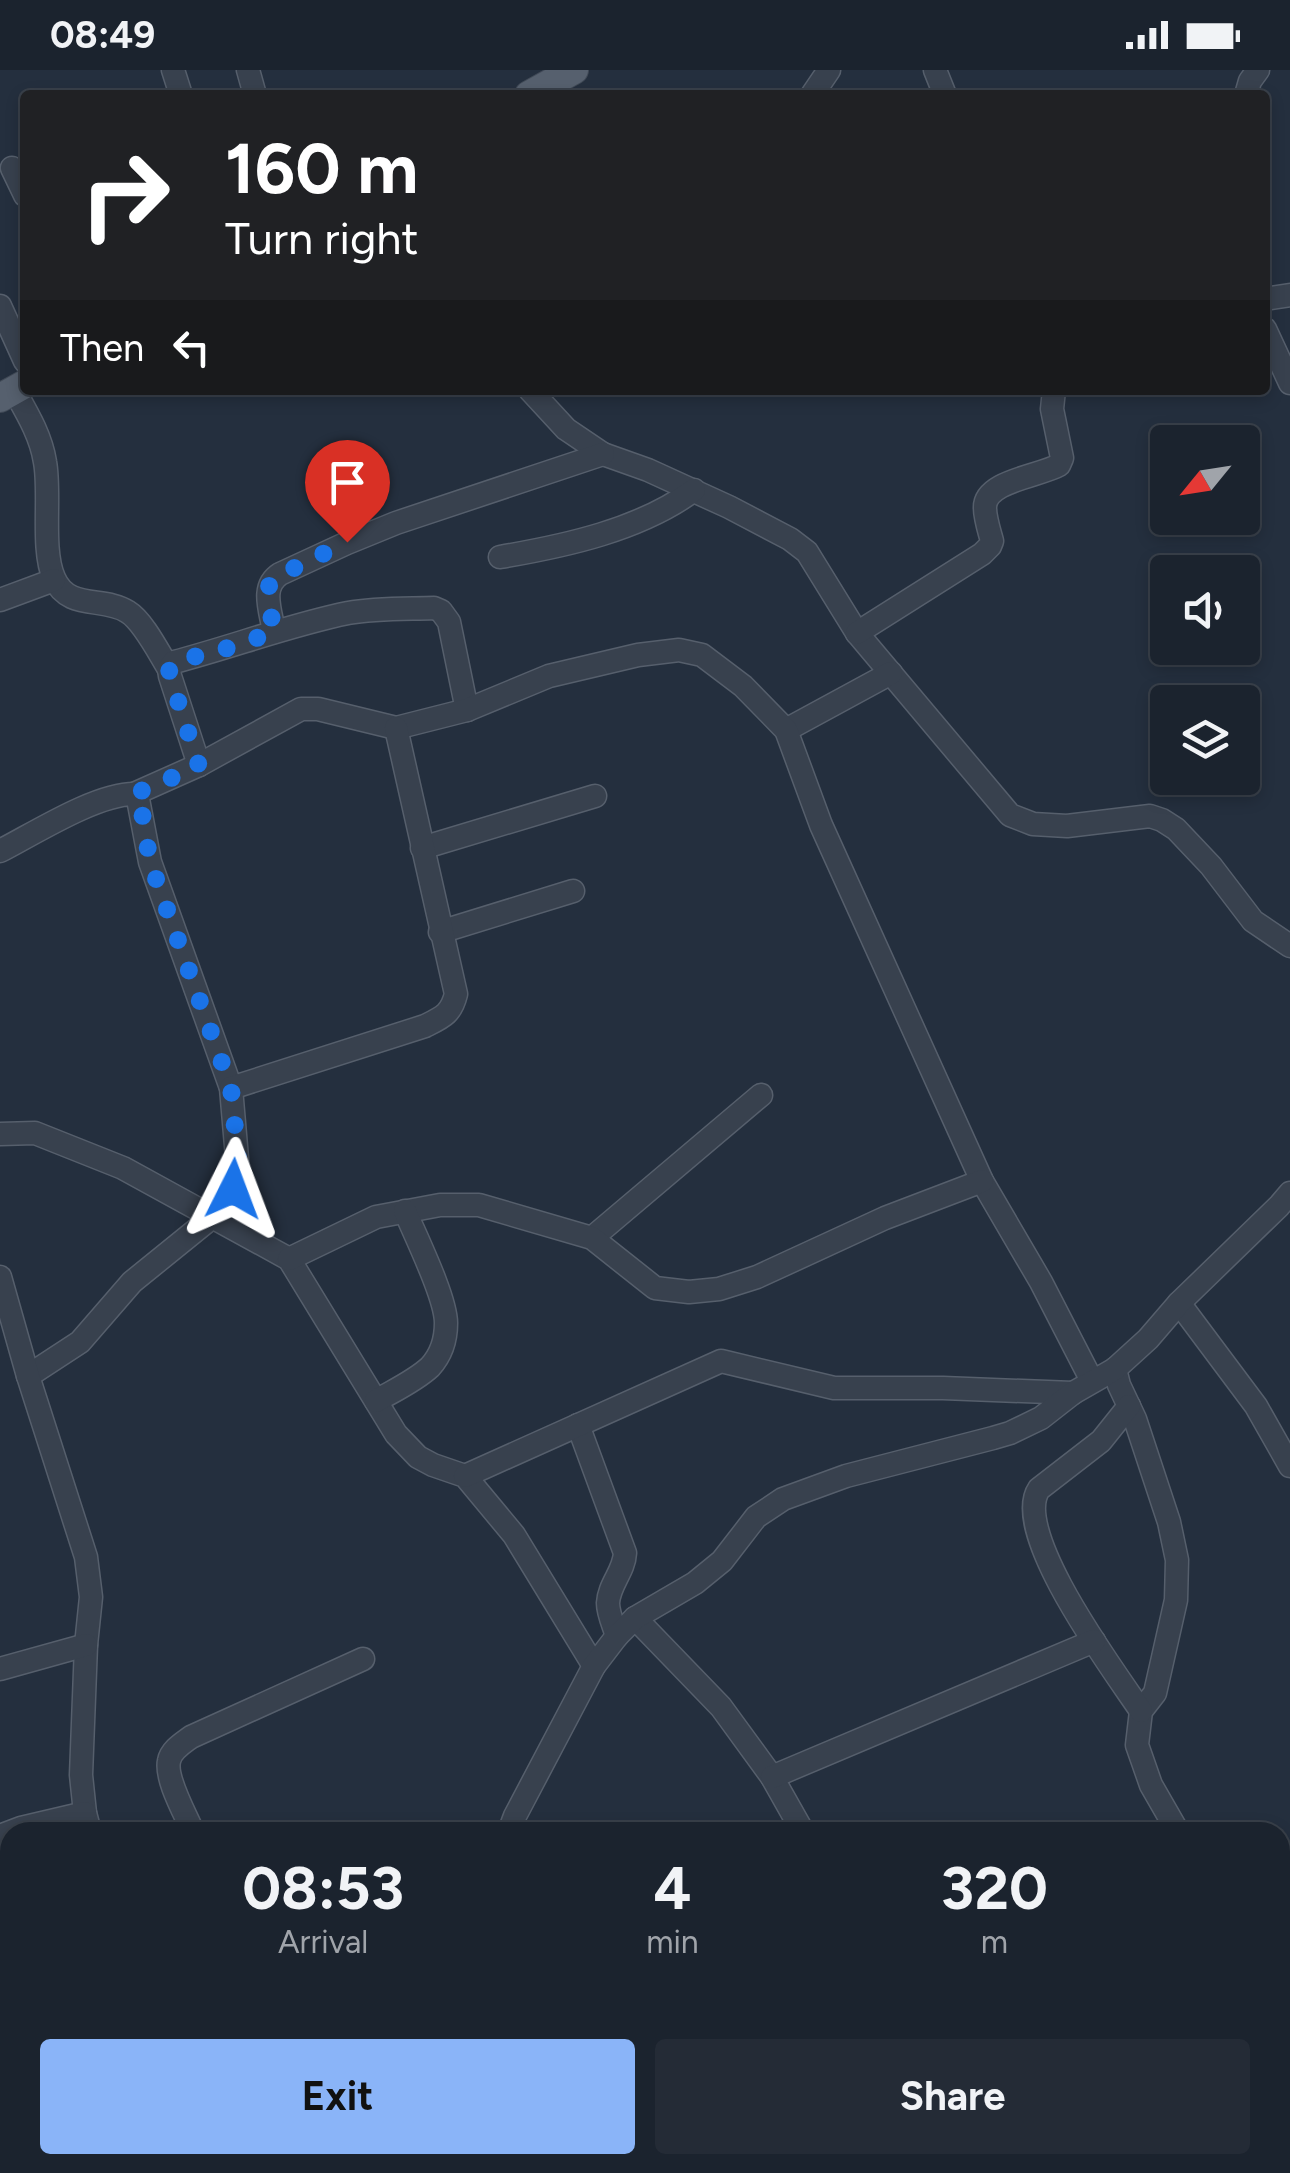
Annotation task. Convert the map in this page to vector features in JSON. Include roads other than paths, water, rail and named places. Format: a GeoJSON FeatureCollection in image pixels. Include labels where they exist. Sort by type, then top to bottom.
{"type":"FeatureCollection","features":[{"type":"Feature","properties":{"kind":"main road"},"geometry":{"type":"LineString","coordinates":[[539,90],[574,70]]}},
{"type":"Feature","properties":{"kind":"street"},"geometry":{"type":"LineString","coordinates":[[0,306],[20,350]]}},
{"type":"Feature","properties":{"kind":"street"},"geometry":{"type":"LineString","coordinates":[[1270,340],[1290,383]]}},
{"type":"Feature","properties":{"kind":"street"},"geometry":{"type":"LineString","coordinates":[[13,391],[35,429],[46,464],[47,526],[54,580],[80,602],[119,608],[133,615],[169,669],[199,766]]}},
{"type":"Feature","properties":{"kind":"street"},"geometry":{"type":"LineString","coordinates":[[535,395],[566,429],[603,454],[694,490],[790,539],[806,552],[857,633],[1010,814],[1032,824],[1067,826],[1150,816],[1162,820],[1176,828],[1211,866],[1254,922],[1290,946]]}},
{"type":"Feature","properties":{"kind":"street"},"geometry":{"type":"LineString","coordinates":[[857,633],[990,546],[984,506],[990,493],[1059,465],[1062,458],[1052,408],[1053,395]]}},
{"type":"Feature","properties":{"kind":"street"},"geometry":{"type":"LineString","coordinates":[[274,632],[267,591],[272,579],[280,574],[396,523],[603,454]]}},
{"type":"Feature","properties":{"kind":"street"},"geometry":{"type":"LineString","coordinates":[[500,557],[583,540],[661,511],[694,490]]}},
{"type":"Feature","properties":{"kind":"street"},"geometry":{"type":"LineString","coordinates":[[0,600],[54,580]]}},
{"type":"Feature","properties":{"kind":"street"},"geometry":{"type":"LineString","coordinates":[[169,669],[174,662],[348,613],[434,608],[442,611],[449,622],[467,710]]}},
{"type":"Feature","properties":{"kind":"street"},"geometry":{"type":"LineString","coordinates":[[0,851],[98,802],[134,794],[199,766],[295,711],[308,708],[396,728],[467,710],[549,676],[638,655],[679,650],[702,656],[743,686],[786,730],[821,824],[982,1181],[1041,1282],[1082,1387]]}},
{"type":"Feature","properties":{"kind":"street"},"geometry":{"type":"LineString","coordinates":[[786,730],[891,673]]}},
{"type":"Feature","properties":{"kind":"street"},"geometry":{"type":"LineString","coordinates":[[231,1088],[426,1026],[453,1007],[456,994],[396,728]]}},
{"type":"Feature","properties":{"kind":"street"},"geometry":{"type":"LineString","coordinates":[[28,1376],[80,1342],[132,1282],[211,1218],[229,1198],[237,1175],[231,1088],[154,875],[141,806],[134,794]]}},
{"type":"Feature","properties":{"kind":"street"},"geometry":{"type":"LineString","coordinates":[[422,848],[595,796]]}},
{"type":"Feature","properties":{"kind":"street"},"geometry":{"type":"LineString","coordinates":[[440,932],[573,891]]}},
{"type":"Feature","properties":{"kind":"street"},"geometry":{"type":"LineString","coordinates":[[592,1238],[761,1095]]}},
{"type":"Feature","properties":{"kind":"street"},"geometry":{"type":"LineString","coordinates":[[0,1134],[35,1133],[123,1168],[288,1259],[396,1434],[418,1457],[464,1476],[514,1535],[594,1666]]}},
{"type":"Feature","properties":{"kind":"street"},"geometry":{"type":"LineString","coordinates":[[288,1259],[376,1217],[440,1205],[479,1205],[592,1238],[655,1288],[689,1292],[719,1289],[758,1277],[885,1218],[982,1181]]}},
{"type":"Feature","properties":{"kind":"street"},"geometry":{"type":"LineString","coordinates":[[512,1822],[594,1666],[635,1618],[695,1583],[722,1562],[756,1517],[784,1499],[846,1476],[1010,1433],[1040,1418],[1115,1369],[1290,1193]]}},
{"type":"Feature","properties":{"kind":"street"},"geometry":{"type":"LineString","coordinates":[[376,1402],[424,1372],[434,1362],[445,1338],[447,1320],[406,1211]]}},
{"type":"Feature","properties":{"kind":"street"},"geometry":{"type":"LineString","coordinates":[[0,1277],[86,1558],[91,1598],[81,1775],[87,1822]]}},
{"type":"Feature","properties":{"kind":"street"},"geometry":{"type":"LineString","coordinates":[[1179,1303],[1256,1406],[1290,1466]]}},
{"type":"Feature","properties":{"kind":"street"},"geometry":{"type":"LineString","coordinates":[[464,1476],[722,1361],[834,1388],[1082,1387]]}},
{"type":"Feature","properties":{"kind":"street"},"geometry":{"type":"LineString","coordinates":[[1115,1369],[1169,1522],[1178,1560],[1176,1600],[1155,1693],[1141,1711],[1137,1745],[1150,1785],[1172,1822]]}},
{"type":"Feature","properties":{"kind":"street"},"geometry":{"type":"LineString","coordinates":[[1128,1406],[1100,1441],[1040,1489],[1032,1508],[1038,1534],[1070,1606],[1141,1711]]}},
{"type":"Feature","properties":{"kind":"street"},"geometry":{"type":"LineString","coordinates":[[578,1425],[624,1553],[624,1566],[609,1596],[608,1608],[618,1636]]}},
{"type":"Feature","properties":{"kind":"street"},"geometry":{"type":"LineString","coordinates":[[635,1618],[722,1708],[772,1778],[797,1822]]}},
{"type":"Feature","properties":{"kind":"street"},"geometry":{"type":"LineString","coordinates":[[772,1778],[1094,1641]]}},
{"type":"Feature","properties":{"kind":"street"},"geometry":{"type":"LineString","coordinates":[[0,1668],[86,1645]]}},
{"type":"Feature","properties":{"kind":"street"},"geometry":{"type":"LineString","coordinates":[[189,1822],[169,1776],[168,1762],[174,1750],[191,1737],[363,1659]]}}]}
